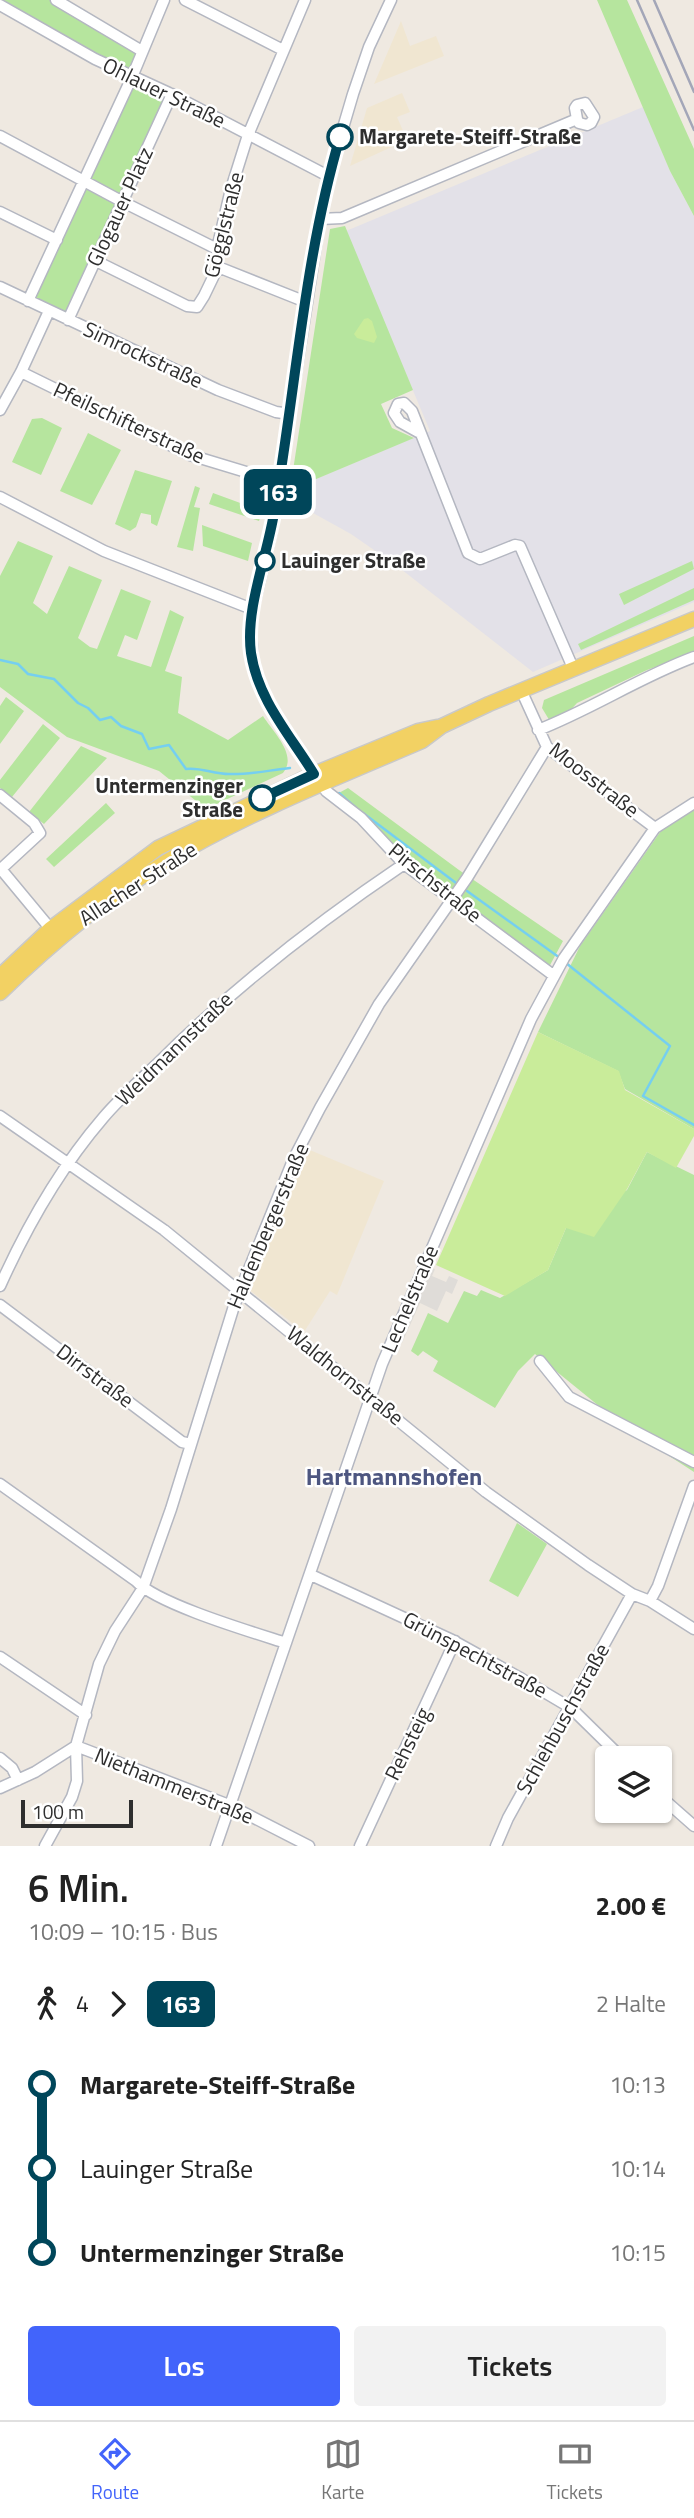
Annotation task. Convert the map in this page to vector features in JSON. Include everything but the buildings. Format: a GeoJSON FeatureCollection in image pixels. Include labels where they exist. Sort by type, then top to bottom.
{"type":"FeatureCollection","features":[{"type":"Feature","properties":{"kind":"main road","name":"Allacher Straße"},"geometry":{"type":"LineString","coordinates":[[0,976],[54,934],[167,861],[318,780],[422,741],[442,726],[521,690],[694,619]]}},
{"type":"Feature","properties":{"kind":"main road","name":"Allacher Straße"},"geometry":{"type":"LineString","coordinates":[[0,993],[54,934]]}},
{"type":"Feature","properties":{"kind":"street","name":"Ohlauer Straße"},"geometry":{"type":"LineString","coordinates":[[56,0],[75,5],[142,51]]}},
{"type":"Feature","properties":{"kind":"street","name":"Glogauer Platz"},"geometry":{"type":"LineString","coordinates":[[28,301],[132,77],[164,0]]}},
{"type":"Feature","properties":{"kind":"street"},"geometry":{"type":"LineString","coordinates":[[185,0],[283,50]]}},
{"type":"Feature","properties":{"kind":"street","name":"Gögglstraße"},"geometry":{"type":"LineString","coordinates":[[96,261],[187,306],[197,306],[218,267],[217,248],[231,189],[248,135],[305,0]]}},
{"type":"Feature","properties":{"kind":"street"},"geometry":{"type":"LineString","coordinates":[[318,780],[260,687],[250,641],[252,609],[269,543],[320,219],[363,64],[391,0]]}},
{"type":"Feature","properties":{"kind":"street","name":"Ohlauer Straße"},"geometry":{"type":"LineString","coordinates":[[0,5],[95,59],[172,94],[330,177]]}},
{"type":"Feature","properties":{"kind":"street","name":"Glogauer Platz"},"geometry":{"type":"LineString","coordinates":[[68,320],[172,94]]}},
{"type":"Feature","properties":{"kind":"street"},"geometry":{"type":"LineString","coordinates":[[320,219],[342,218],[577,119]]}},
{"type":"Feature","properties":{"kind":"street"},"geometry":{"type":"LineString","coordinates":[[0,136],[123,202],[217,248]]}},
{"type":"Feature","properties":{"kind":"street"},"geometry":{"type":"LineString","coordinates":[[0,212],[57,240]]}},
{"type":"Feature","properties":{"kind":"street"},"geometry":{"type":"LineString","coordinates":[[218,267],[306,302]]}},
{"type":"Feature","properties":{"kind":"street","name":"Simrockstraße"},"geometry":{"type":"LineString","coordinates":[[0,287],[218,390],[276,412],[290,414]]}},
{"type":"Feature","properties":{"kind":"street"},"geometry":{"type":"LineString","coordinates":[[0,410],[22,372],[49,311]]}},
{"type":"Feature","properties":{"kind":"street","name":"Pfeilschifterstraße"},"geometry":{"type":"LineString","coordinates":[[22,372],[190,455],[279,482]]}},
{"type":"Feature","properties":{"kind":"street"},"geometry":{"type":"LineString","coordinates":[[418,432],[468,554],[480,559],[515,545],[521,548],[573,668]]}},
{"type":"Feature","properties":{"kind":"street"},"geometry":{"type":"LineString","coordinates":[[0,497],[104,551],[252,609]]}},
{"type":"Feature","properties":{"kind":"street"},"geometry":{"type":"LineString","coordinates":[[538,730],[574,716],[655,672],[694,657]]}},
{"type":"Feature","properties":{"kind":"street","name":"Moosstraße"},"geometry":{"type":"LineString","coordinates":[[521,690],[547,747],[655,828]]}},
{"type":"Feature","properties":{"kind":"street","name":"Haldenbergerstraße"},"geometry":{"type":"LineString","coordinates":[[45,1846],[72,1797],[77,1781],[76,1746],[99,1664],[115,1631],[143,1588],[171,1509],[240,1290],[279,1193],[320,1108],[379,1004],[453,899],[547,747]]}},
{"type":"Feature","properties":{"kind":"street","name":"Pirschstraße"},"geometry":{"type":"LineString","coordinates":[[318,780],[331,796],[361,818],[404,864],[553,975]]}},
{"type":"Feature","properties":{"kind":"street"},"geometry":{"type":"LineString","coordinates":[[0,795],[34,823],[40,833],[0,869],[54,934]]}},
{"type":"Feature","properties":{"kind":"street","name":"Lechelstraße"},"geometry":{"type":"LineString","coordinates":[[216,1846],[397,1327],[531,1019],[553,975],[655,828],[694,803]]}},
{"type":"Feature","properties":{"kind":"street","name":"Weidmannstraße"},"geometry":{"type":"LineString","coordinates":[[0,1286],[39,1208],[103,1118],[239,986],[306,933],[404,864]]}},
{"type":"Feature","properties":{"kind":"street","name":"Waldhornstraße"},"geometry":{"type":"LineString","coordinates":[[0,1116],[164,1230],[486,1492],[632,1594],[650,1601],[694,1629]]}},
{"type":"Feature","properties":{"kind":"street","name":"Dirrstraße"},"geometry":{"type":"LineString","coordinates":[[0,1305],[182,1442],[191,1444]]}},
{"type":"Feature","properties":{"kind":"street"},"geometry":{"type":"LineString","coordinates":[[540,1361],[569,1397],[694,1462]]}},
{"type":"Feature","properties":{"kind":"street"},"geometry":{"type":"LineString","coordinates":[[0,1484],[143,1588],[198,1612],[286,1643]]}},
{"type":"Feature","properties":{"kind":"street"},"geometry":{"type":"LineString","coordinates":[[650,1601],[663,1573],[694,1486]]}},
{"type":"Feature","properties":{"kind":"street","name":"Grünspechtstraße"},"geometry":{"type":"LineString","coordinates":[[311,1575],[455,1641],[571,1708],[610,1746]]}},
{"type":"Feature","properties":{"kind":"street","name":"Schlehbuschstraße"},"geometry":{"type":"LineString","coordinates":[[496,1846],[508,1818],[632,1594]]}},
{"type":"Feature","properties":{"kind":"street","name":"Rehsteig"},"geometry":{"type":"LineString","coordinates":[[360,1846],[455,1641]]}},
{"type":"Feature","properties":{"kind":"street"},"geometry":{"type":"LineString","coordinates":[[0,1657],[86,1715]]}},
{"type":"Feature","properties":{"kind":"street"},"geometry":{"type":"LineString","coordinates":[[0,1788],[66,1755],[76,1746]]}},
{"type":"Feature","properties":{"kind":"street","name":"Niethammerstraße"},"geometry":{"type":"LineString","coordinates":[[76,1746],[229,1805],[309,1846]]}},
{"type":"Feature","properties":{"kind":"street"},"geometry":{"type":"LineString","coordinates":[[0,1758],[12,1768],[19,1780]]}},
{"type":"Feature","properties":{"kind":"street"},"geometry":{"type":"LineString","coordinates":[[672,1807],[694,1826]]}},
{"type":"Feature","properties":{"kind":"shaded area"},"geometry":{"type":"Polygon","coordinates":[[[401,21],[410,46],[436,36],[444,56],[374,84],[401,21]]]}},
{"type":"Feature","properties":{"kind":"shaded area"},"geometry":{"type":"Polygon","coordinates":[[[402,93],[410,112],[397,117],[407,140],[350,166],[367,108],[402,93]]]}},
{"type":"Feature","properties":{"kind":"shaded area"},"geometry":{"type":"Polygon","coordinates":[[[643,107],[670,171],[694,216],[694,602],[533,672],[397,566],[351,534],[284,497],[285,492],[430,431],[346,231],[643,107]]]}},
{"type":"Feature","properties":{"kind":"shaded area"},"geometry":{"type":"Polygon","coordinates":[[[305,1148],[384,1181],[337,1295],[330,1291],[304,1332],[247,1288],[305,1148]]]}},
{"type":"Feature","properties":{"kind":"shaded area"},"geometry":{"type":"Polygon","coordinates":[[[427,1266],[435,1269],[432,1276],[446,1282],[449,1276],[458,1280],[452,1294],[446,1291],[437,1311],[420,1303],[402,1343],[395,1337],[427,1266]]]}},
{"type":"Feature","properties":{"kind":"green space"},"geometry":{"type":"Polygon","coordinates":[[[2,0],[53,0],[138,52],[130,72],[96,56],[2,0]]]}},
{"type":"Feature","properties":{"kind":"green space"},"geometry":{"type":"Polygon","coordinates":[[[597,0],[627,0],[694,149],[694,216],[670,171],[597,0]]]}},
{"type":"Feature","properties":{"kind":"green space"},"geometry":{"type":"Polygon","coordinates":[[[131,84],[164,101],[67,317],[31,299],[131,84]]]}},
{"type":"Feature","properties":{"kind":"green space"},"geometry":{"type":"Polygon","coordinates":[[[345,226],[413,390],[381,404],[392,428],[414,438],[290,490],[330,229],[345,226]]]}},
{"type":"Feature","properties":{"kind":"green space"},"geometry":{"type":"Polygon","coordinates":[[[364,319],[372,321],[377,337],[374,343],[357,338],[354,334],[364,319]]]}},
{"type":"Feature","properties":{"kind":"green space"},"geometry":{"type":"Polygon","coordinates":[[[42,418],[62,428],[41,475],[12,462],[32,419],[42,418]]]}},
{"type":"Feature","properties":{"kind":"green space"},"geometry":{"type":"Polygon","coordinates":[[[88,433],[121,450],[92,505],[60,491],[88,433]]]}},
{"type":"Feature","properties":{"kind":"green space"},"geometry":{"type":"Polygon","coordinates":[[[135,470],[172,481],[157,526],[151,523],[151,515],[141,513],[136,527],[130,531],[115,524],[135,470]]]}},
{"type":"Feature","properties":{"kind":"green space"},"geometry":{"type":"Polygon","coordinates":[[[195,486],[200,488],[194,507],[200,508],[193,551],[177,547],[195,486]]]}},
{"type":"Feature","properties":{"kind":"green space"},"geometry":{"type":"Polygon","coordinates":[[[213,493],[262,511],[259,521],[209,504],[213,493]]]}},
{"type":"Feature","properties":{"kind":"green space"},"geometry":{"type":"Polygon","coordinates":[[[202,525],[252,543],[248,561],[203,546],[202,525]]]}},
{"type":"Feature","properties":{"kind":"green space"},"geometry":{"type":"Polygon","coordinates":[[[18,541],[53,556],[33,603],[47,614],[69,566],[102,580],[78,638],[90,647],[97,649],[121,589],[151,601],[137,640],[125,635],[117,656],[151,667],[170,610],[184,617],[165,671],[182,677],[178,713],[228,740],[263,716],[286,751],[288,759],[283,773],[206,809],[159,771],[67,737],[0,687],[0,576],[18,541]]]}},
{"type":"Feature","properties":{"kind":"green space"},"geometry":{"type":"Polygon","coordinates":[[[692,561],[694,569],[624,605],[619,594],[692,561]]]}},
{"type":"Feature","properties":{"kind":"green space"},"geometry":{"type":"Polygon","coordinates":[[[694,588],[694,600],[581,650],[578,644],[694,588]]]}},
{"type":"Feature","properties":{"kind":"green space"},"geometry":{"type":"Polygon","coordinates":[[[694,636],[694,653],[647,670],[577,703],[566,715],[551,723],[542,708],[544,700],[694,636]]]}},
{"type":"Feature","properties":{"kind":"green space"},"geometry":{"type":"Polygon","coordinates":[[[6,697],[24,711],[0,744],[0,706],[6,697]]]}},
{"type":"Feature","properties":{"kind":"green space"},"geometry":{"type":"Polygon","coordinates":[[[43,724],[60,738],[12,797],[0,788],[0,780],[43,724]]]}},
{"type":"Feature","properties":{"kind":"green space"},"geometry":{"type":"Polygon","coordinates":[[[81,746],[107,758],[44,824],[29,812],[81,746]]]}},
{"type":"Feature","properties":{"kind":"green space"},"geometry":{"type":"Polygon","coordinates":[[[348,788],[459,870],[563,941],[549,967],[405,862],[335,795],[348,788]]]}},
{"type":"Feature","properties":{"kind":"green space"},"geometry":{"type":"Polygon","coordinates":[[[106,803],[115,813],[54,867],[46,859],[106,803]]]}},
{"type":"Feature","properties":{"kind":"green space"},"geometry":{"type":"Polygon","coordinates":[[[694,809],[694,1129],[625,1089],[618,1071],[538,1032],[580,946],[663,828],[694,809]]]}},
{"type":"Feature","properties":{"kind":"green space"},"geometry":{"type":"Polygon","coordinates":[[[538,1032],[619,1071],[625,1090],[694,1129],[694,1136],[676,1168],[647,1152],[627,1189],[594,1237],[566,1228],[548,1270],[505,1296],[436,1265],[538,1032]]]}},
{"type":"Feature","properties":{"kind":"green space"},"geometry":{"type":"Polygon","coordinates":[[[647,1152],[694,1175],[694,1472],[626,1428],[535,1354],[518,1371],[495,1408],[433,1371],[438,1361],[423,1351],[418,1356],[411,1351],[428,1313],[448,1323],[464,1291],[477,1296],[481,1290],[500,1298],[548,1270],[566,1228],[627,1190],[647,1152]]]}},
{"type":"Feature","properties":{"kind":"green space"},"geometry":{"type":"Polygon","coordinates":[[[517,1523],[547,1544],[518,1597],[489,1581],[517,1523]]]}},
{"type":"Feature","properties":{"kind":"waterway"},"geometry":{"type":"LineString","coordinates":[[0,660],[18,664],[28,674],[54,679],[100,720],[111,717],[121,726],[142,734],[149,749],[169,745],[186,769],[237,774],[290,768]]}},
{"type":"Feature","properties":{"kind":"waterway"},"geometry":{"type":"LineString","coordinates":[[339,793],[355,807]]}},
{"type":"Feature","properties":{"kind":"waterway"},"geometry":{"type":"LineString","coordinates":[[363,813],[456,883]]}},
{"type":"Feature","properties":{"kind":"waterway"},"geometry":{"type":"LineString","coordinates":[[467,891],[560,958]]}},
{"type":"Feature","properties":{"kind":"waterway"},"geometry":{"type":"LineString","coordinates":[[566,963],[670,1046],[643,1096],[694,1125]]}},
{"type":"Feature","properties":{"kind":"railway"},"geometry":{"type":"LineString","coordinates":[[637,0],[694,130]]}},
{"type":"Feature","properties":{"kind":"railway"},"geometry":{"type":"LineString","coordinates":[[654,0],[694,92]]}},
{"type":"Feature","properties":{"kind":"bus line","name":"163"},"geometry":{"type":"LineString","coordinates":[[262,798],[314,774],[264,697],[253,661],[250,621],[271,534],[320,219],[340,137]]}},
{"type":"Feature","properties":{"kind":"place","name":"Margarete-Steiff-Straße"},"geometry":{"type":"Point","coordinates":[340,137]}},
{"type":"Feature","properties":{"kind":"place","name":"Lauinger Straße"},"geometry":{"type":"Point","coordinates":[265,561]}},
{"type":"Feature","properties":{"kind":"place","name":"Untermenzinger Straße"},"geometry":{"type":"Point","coordinates":[262,798]}},
{"type":"Feature","properties":{"kind":"district","name":"Hartmannshofen"},"geometry":{"type":"Point","coordinates":[394,1477]}}]}
